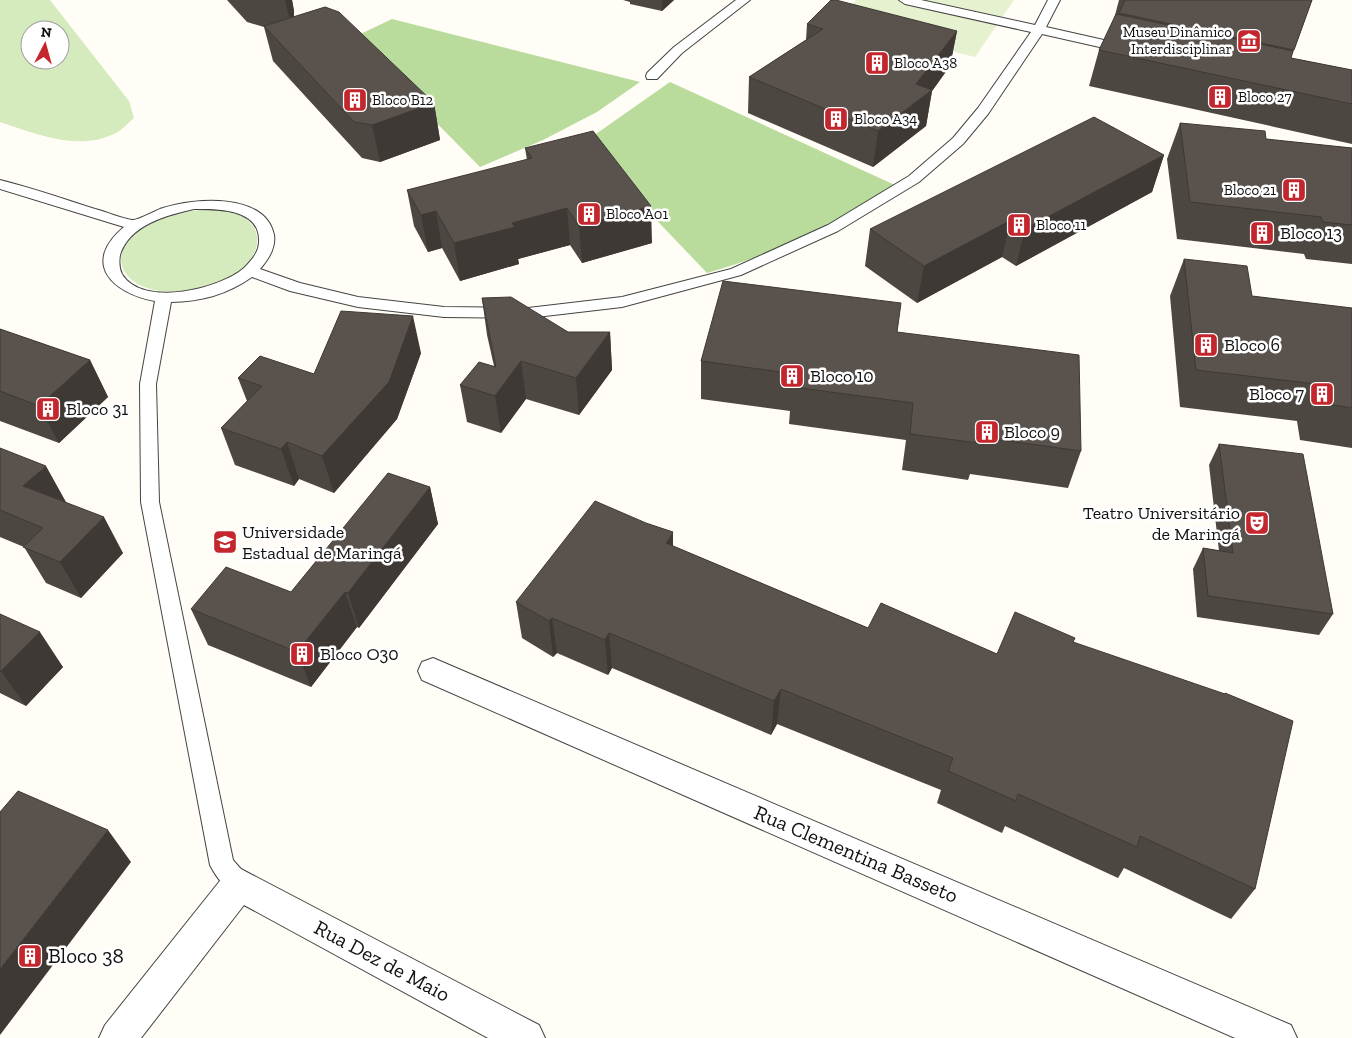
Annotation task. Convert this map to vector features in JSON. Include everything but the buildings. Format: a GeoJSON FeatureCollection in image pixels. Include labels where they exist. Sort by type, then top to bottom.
{"type":"FeatureCollection","features":[{"type":"Feature","properties":{"kind":"street","name":"Rua Clementina Basseto"},"geometry":{"type":"LineString","coordinates":[[433,671],[1278,1038]]}},
{"type":"Feature","properties":{"kind":"street"},"geometry":{"type":"LineString","coordinates":[[118,1038],[239,884]]}},
{"type":"Feature","properties":{"kind":"street","name":"Rua Dez de Maio"},"geometry":{"type":"LineString","coordinates":[[239,884],[526,1038]]}},
{"type":"Feature","properties":{"kind":"lane"},"geometry":{"type":"LineString","coordinates":[[652,76],[678,50],[744,0]]}},
{"type":"Feature","properties":{"kind":"lane"},"geometry":{"type":"LineString","coordinates":[[906,0],[1142,52]]}},
{"type":"Feature","properties":{"kind":"lane"},"geometry":{"type":"LineString","coordinates":[[250,271],[296,287],[358,302],[444,312],[528,313],[622,302],[736,272],[833,228],[914,179],[958,141],[984,110],[1038,30],[1054,0]]}},
{"type":"Feature","properties":{"kind":"lane"},"geometry":{"type":"LineString","coordinates":[[0,184],[136,226]]}},
{"type":"Feature","properties":{"kind":"lane"},"geometry":{"type":"LineString","coordinates":[[194,205],[215,205],[244,211],[255,217],[265,228],[267,242],[259,262],[250,271],[232,282],[211,291],[188,296],[164,297],[144,294],[126,287],[116,277],[111,264],[113,251],[122,238],[136,226],[153,216],[173,209],[194,205]]}},
{"type":"Feature","properties":{"kind":"lane"},"geometry":{"type":"LineString","coordinates":[[164,297],[148,384],[150,502],[222,865],[239,884]]}},
{"type":"Feature","properties":{"kind":"green space"},"geometry":{"type":"Polygon","coordinates":[[[0,0],[50,0],[66,20],[20,20],[20,70],[70,70],[70,26],[129,101],[134,118],[116,133],[87,141],[58,139],[0,122],[0,0]]]}},
{"type":"Feature","properties":{"kind":"green space"},"geometry":{"type":"Polygon","coordinates":[[[856,0],[1014,0],[975,57],[836,23],[856,0]]]}},
{"type":"Feature","properties":{"kind":"green space"},"geometry":{"type":"Polygon","coordinates":[[[392,19],[640,82],[597,112],[543,140],[480,167],[408,94],[348,40],[392,19]]]}},
{"type":"Feature","properties":{"kind":"green space"},"geometry":{"type":"Polygon","coordinates":[[[670,82],[897,186],[852,213],[805,237],[732,266],[707,273],[583,143],[670,82]]]}},
{"type":"Feature","properties":{"kind":"green space"},"geometry":{"type":"Polygon","coordinates":[[[206,209],[239,215],[254,227],[257,240],[254,253],[246,265],[238,272],[206,287],[172,292],[147,288],[135,282],[127,275],[122,266],[121,256],[124,246],[132,236],[144,227],[166,217],[206,209]]]}},
{"type":"Feature","properties":{"kind":"place","name":"Museu Dinâmico Interdisciplinar"},"geometry":{"type":"Point","coordinates":[1249,41]}},
{"type":"Feature","properties":{"kind":"place","name":"Bloco A38"},"geometry":{"type":"Point","coordinates":[877,63]}},
{"type":"Feature","properties":{"kind":"place","name":"Bloco 27"},"geometry":{"type":"Point","coordinates":[1220,97]}},
{"type":"Feature","properties":{"kind":"place","name":"Bloco B12"},"geometry":{"type":"Point","coordinates":[355,100]}},
{"type":"Feature","properties":{"kind":"place","name":"Bloco A34"},"geometry":{"type":"Point","coordinates":[836,119]}},
{"type":"Feature","properties":{"kind":"place","name":"Bloco 21"},"geometry":{"type":"Point","coordinates":[1294,190]}},
{"type":"Feature","properties":{"kind":"place","name":"Bloco A01"},"geometry":{"type":"Point","coordinates":[589,214]}},
{"type":"Feature","properties":{"kind":"place","name":"Bloco 11"},"geometry":{"type":"Point","coordinates":[1019,225]}},
{"type":"Feature","properties":{"kind":"place","name":"Bloco 13"},"geometry":{"type":"Point","coordinates":[1262,233]}},
{"type":"Feature","properties":{"kind":"place","name":"Bloco 6"},"geometry":{"type":"Point","coordinates":[1206,345]}},
{"type":"Feature","properties":{"kind":"place","name":"Bloco 10"},"geometry":{"type":"Point","coordinates":[792,376]}},
{"type":"Feature","properties":{"kind":"place","name":"Bloco 7"},"geometry":{"type":"Point","coordinates":[1322,394]}},
{"type":"Feature","properties":{"kind":"place","name":"Bloco 31"},"geometry":{"type":"Point","coordinates":[48,409]}},
{"type":"Feature","properties":{"kind":"place","name":"Bloco 9"},"geometry":{"type":"Point","coordinates":[987,432]}},
{"type":"Feature","properties":{"kind":"place","name":"Teatro Universitário de Maringá"},"geometry":{"type":"Point","coordinates":[1257,523]}},
{"type":"Feature","properties":{"kind":"place","name":"Universidade Estadual de Maringá"},"geometry":{"type":"Point","coordinates":[225,542]}},
{"type":"Feature","properties":{"kind":"place","name":"Bloco O30"},"geometry":{"type":"Point","coordinates":[302,654]}},
{"type":"Feature","properties":{"kind":"place","name":"Bloco 38"},"geometry":{"type":"Point","coordinates":[30,956]}}]}
